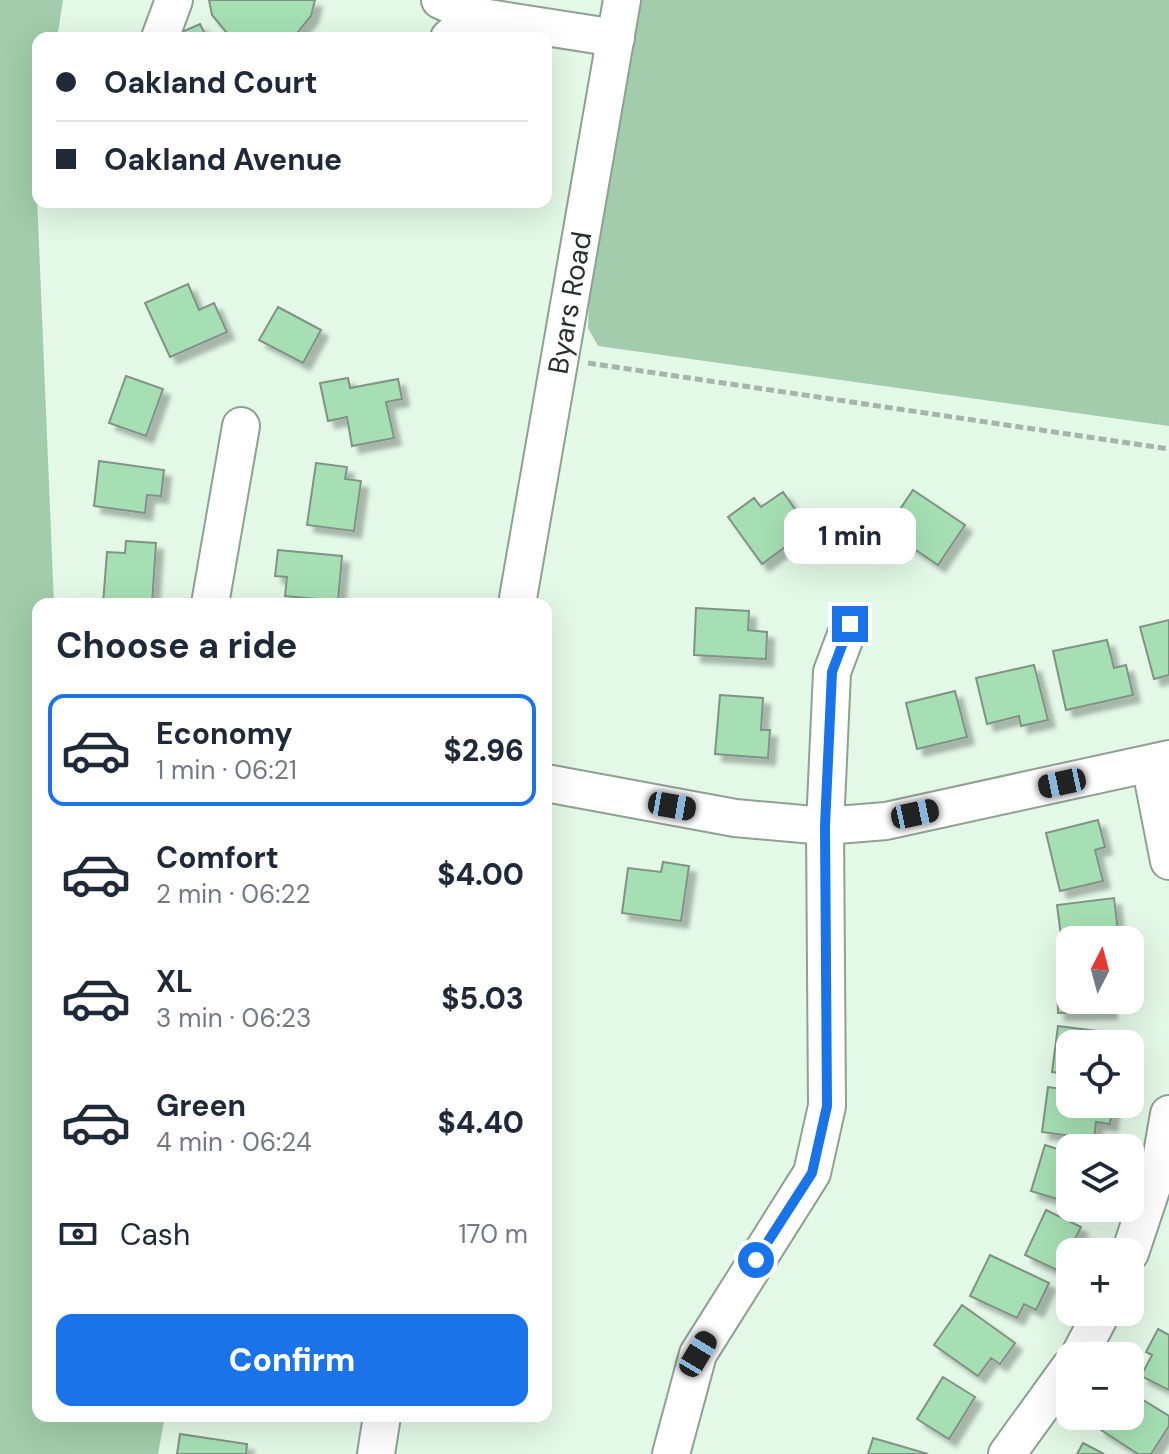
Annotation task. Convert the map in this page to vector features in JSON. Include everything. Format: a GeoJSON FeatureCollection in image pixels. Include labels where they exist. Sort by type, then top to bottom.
{"type":"FeatureCollection","features":[{"type":"Feature","properties":{"kind":"street"},"geometry":{"type":"LineString","coordinates":[[162,32],[174,0]]}},
{"type":"Feature","properties":{"kind":"street"},"geometry":{"type":"LineString","coordinates":[[440,0],[462,27],[532,32]]}},
{"type":"Feature","properties":{"kind":"street","name":"Byars Road"},"geometry":{"type":"LineString","coordinates":[[518,598],[622,0]]}},
{"type":"Feature","properties":{"kind":"street"},"geometry":{"type":"LineString","coordinates":[[552,33],[616,38]]}},
{"type":"Feature","properties":{"kind":"street"},"geometry":{"type":"LineString","coordinates":[[211,598],[241,426]]}},
{"type":"Feature","properties":{"kind":"street"},"geometry":{"type":"LineString","coordinates":[[671,1454],[698,1354],[812,1173],[827,1106],[825,826],[832,672],[850,624]]}},
{"type":"Feature","properties":{"kind":"street"},"geometry":{"type":"LineString","coordinates":[[552,784],[735,818],[825,826],[886,821],[1160,761],[1169,861]]}},
{"type":"Feature","properties":{"kind":"street"},"geometry":{"type":"LineString","coordinates":[[1135,1238],[1161,1160],[1169,1114]]}},
{"type":"Feature","properties":{"kind":"street"},"geometry":{"type":"LineString","coordinates":[[1007,1454],[1056,1386]]}},
{"type":"Feature","properties":{"kind":"street"},"geometry":{"type":"LineString","coordinates":[[376,1454],[381,1422]]}},
{"type":"Feature","properties":{"kind":"path"},"geometry":{"type":"LineString","coordinates":[[562,359],[1169,449]]}},
{"type":"Feature","properties":{"kind":"green space"},"geometry":{"type":"Polygon","coordinates":[[[0,0],[63,0],[58,32],[32,32],[32,208],[37,208],[54,598],[32,598],[32,1422],[164,1422],[158,1454],[0,1454],[0,0]]]}},
{"type":"Feature","properties":{"kind":"green space"},"geometry":{"type":"Polygon","coordinates":[[[637,0],[1169,0],[1169,426],[598,346],[588,328],[589,296],[637,0]]]}},
{"type":"Feature","properties":{"kind":"building"},"geometry":{"type":"Polygon","coordinates":[[[209,0],[315,0],[311,16],[298,32],[226,32],[212,15],[209,0]]]}},
{"type":"Feature","properties":{"kind":"building"},"geometry":{"type":"Polygon","coordinates":[[[200,24],[204,32],[182,32],[200,24]]]}},
{"type":"Feature","properties":{"kind":"building"},"geometry":{"type":"Polygon","coordinates":[[[188,284],[199,310],[214,303],[227,332],[170,357],[145,303],[188,284]]]}},
{"type":"Feature","properties":{"kind":"building"},"geometry":{"type":"Polygon","coordinates":[[[278,307],[321,330],[303,363],[259,340],[278,307]]]}},
{"type":"Feature","properties":{"kind":"building"},"geometry":{"type":"Polygon","coordinates":[[[126,376],[163,389],[146,436],[109,423],[126,376]]]}},
{"type":"Feature","properties":{"kind":"building"},"geometry":{"type":"Polygon","coordinates":[[[348,378],[350,388],[398,379],[402,399],[386,402],[394,438],[352,446],[347,417],[328,421],[320,383],[348,378]]]}},
{"type":"Feature","properties":{"kind":"building"},"geometry":{"type":"Polygon","coordinates":[[[99,461],[164,470],[161,496],[147,495],[145,513],[94,506],[99,461]]]}},
{"type":"Feature","properties":{"kind":"building"},"geometry":{"type":"Polygon","coordinates":[[[316,463],[347,467],[345,479],[361,481],[354,531],[307,525],[316,463]]]}},
{"type":"Feature","properties":{"kind":"building"},"geometry":{"type":"Polygon","coordinates":[[[913,490],[965,525],[938,565],[886,530],[913,490]]]}},
{"type":"Feature","properties":{"kind":"building"},"geometry":{"type":"Polygon","coordinates":[[[783,492],[816,539],[795,554],[788,545],[762,564],[728,517],[754,498],[761,507],[783,492]]]}},
{"type":"Feature","properties":{"kind":"building"},"geometry":{"type":"Polygon","coordinates":[[[126,541],[156,543],[152,598],[103,598],[107,552],[125,553],[126,541]]]}},
{"type":"Feature","properties":{"kind":"building"},"geometry":{"type":"Polygon","coordinates":[[[278,550],[342,556],[338,598],[285,596],[287,577],[275,576],[278,550]]]}},
{"type":"Feature","properties":{"kind":"building"},"geometry":{"type":"Polygon","coordinates":[[[696,608],[749,611],[748,630],[767,632],[766,659],[694,655],[696,608]]]}},
{"type":"Feature","properties":{"kind":"building"},"geometry":{"type":"Polygon","coordinates":[[[1169,620],[1169,675],[1154,679],[1140,627],[1169,620]]]}},
{"type":"Feature","properties":{"kind":"building"},"geometry":{"type":"Polygon","coordinates":[[[1107,640],[1114,668],[1126,665],[1133,695],[1066,710],[1053,651],[1107,640]]]}},
{"type":"Feature","properties":{"kind":"building"},"geometry":{"type":"Polygon","coordinates":[[[1034,665],[1048,720],[1021,726],[1019,716],[987,724],[976,678],[1034,665]]]}},
{"type":"Feature","properties":{"kind":"building"},"geometry":{"type":"Polygon","coordinates":[[[955,691],[967,737],[917,749],[906,703],[955,691]]]}},
{"type":"Feature","properties":{"kind":"building"},"geometry":{"type":"Polygon","coordinates":[[[720,695],[763,698],[761,730],[770,730],[768,758],[715,754],[720,695]]]}},
{"type":"Feature","properties":{"kind":"building"},"geometry":{"type":"Polygon","coordinates":[[[1098,820],[1105,847],[1095,850],[1103,881],[1060,891],[1046,833],[1098,820]]]}},
{"type":"Feature","properties":{"kind":"building"},"geometry":{"type":"Polygon","coordinates":[[[663,862],[689,866],[681,921],[622,913],[628,868],[661,872],[663,862]]]}},
{"type":"Feature","properties":{"kind":"building"},"geometry":{"type":"Polygon","coordinates":[[[1114,898],[1117,926],[1060,926],[1057,905],[1114,898]]]}},
{"type":"Feature","properties":{"kind":"building"},"geometry":{"type":"Polygon","coordinates":[[[1058,1026],[1090,1030],[1057,1030],[1058,1026]]]}},
{"type":"Feature","properties":{"kind":"building"},"geometry":{"type":"Polygon","coordinates":[[[1056,1041],[1056,1072],[1052,1072],[1056,1041]]]}},
{"type":"Feature","properties":{"kind":"building"},"geometry":{"type":"Polygon","coordinates":[[[1048,1087],[1056,1088],[1056,1118],[1111,1118],[1110,1124],[1096,1122],[1095,1134],[1042,1132],[1048,1087]]]}},
{"type":"Feature","properties":{"kind":"building"},"geometry":{"type":"Polygon","coordinates":[[[1045,1145],[1056,1149],[1056,1199],[1031,1191],[1045,1145]]]}},
{"type":"Feature","properties":{"kind":"building"},"geometry":{"type":"Polygon","coordinates":[[[1046,1210],[1056,1215],[1056,1222],[1071,1222],[1081,1227],[1076,1238],[1056,1238],[1056,1270],[1025,1255],[1046,1210]]]}},
{"type":"Feature","properties":{"kind":"building"},"geometry":{"type":"Polygon","coordinates":[[[990,1255],[1049,1283],[1036,1310],[1024,1304],[1017,1318],[970,1296],[990,1255]]]}},
{"type":"Feature","properties":{"kind":"building"},"geometry":{"type":"Polygon","coordinates":[[[962,1305],[1015,1343],[1000,1364],[991,1358],[978,1376],[934,1345],[962,1305]]]}},
{"type":"Feature","properties":{"kind":"building"},"geometry":{"type":"Polygon","coordinates":[[[1158,1329],[1169,1335],[1169,1390],[1144,1378],[1144,1370],[1152,1355],[1146,1352],[1158,1329]]]}},
{"type":"Feature","properties":{"kind":"building"},"geometry":{"type":"Polygon","coordinates":[[[943,1377],[975,1397],[949,1439],[917,1419],[943,1377]]]}},
{"type":"Feature","properties":{"kind":"building"},"geometry":{"type":"Polygon","coordinates":[[[1144,1401],[1169,1416],[1169,1426],[1151,1454],[1138,1454],[1101,1430],[1144,1430],[1144,1401]]]}},
{"type":"Feature","properties":{"kind":"building"},"geometry":{"type":"Polygon","coordinates":[[[180,1434],[247,1444],[246,1454],[177,1454],[180,1434]]]}},
{"type":"Feature","properties":{"kind":"building"},"geometry":{"type":"Polygon","coordinates":[[[873,1438],[928,1454],[868,1454],[873,1438]]]}},
{"type":"Feature","properties":{"kind":"building"},"geometry":{"type":"Polygon","coordinates":[[[1083,1443],[1104,1454],[1077,1454],[1083,1443]]]}},
{"type":"Feature","properties":{"kind":"route"},"geometry":{"type":"LineString","coordinates":[[756,1260],[812,1173],[827,1106],[825,826],[832,672],[850,624]]}}]}
